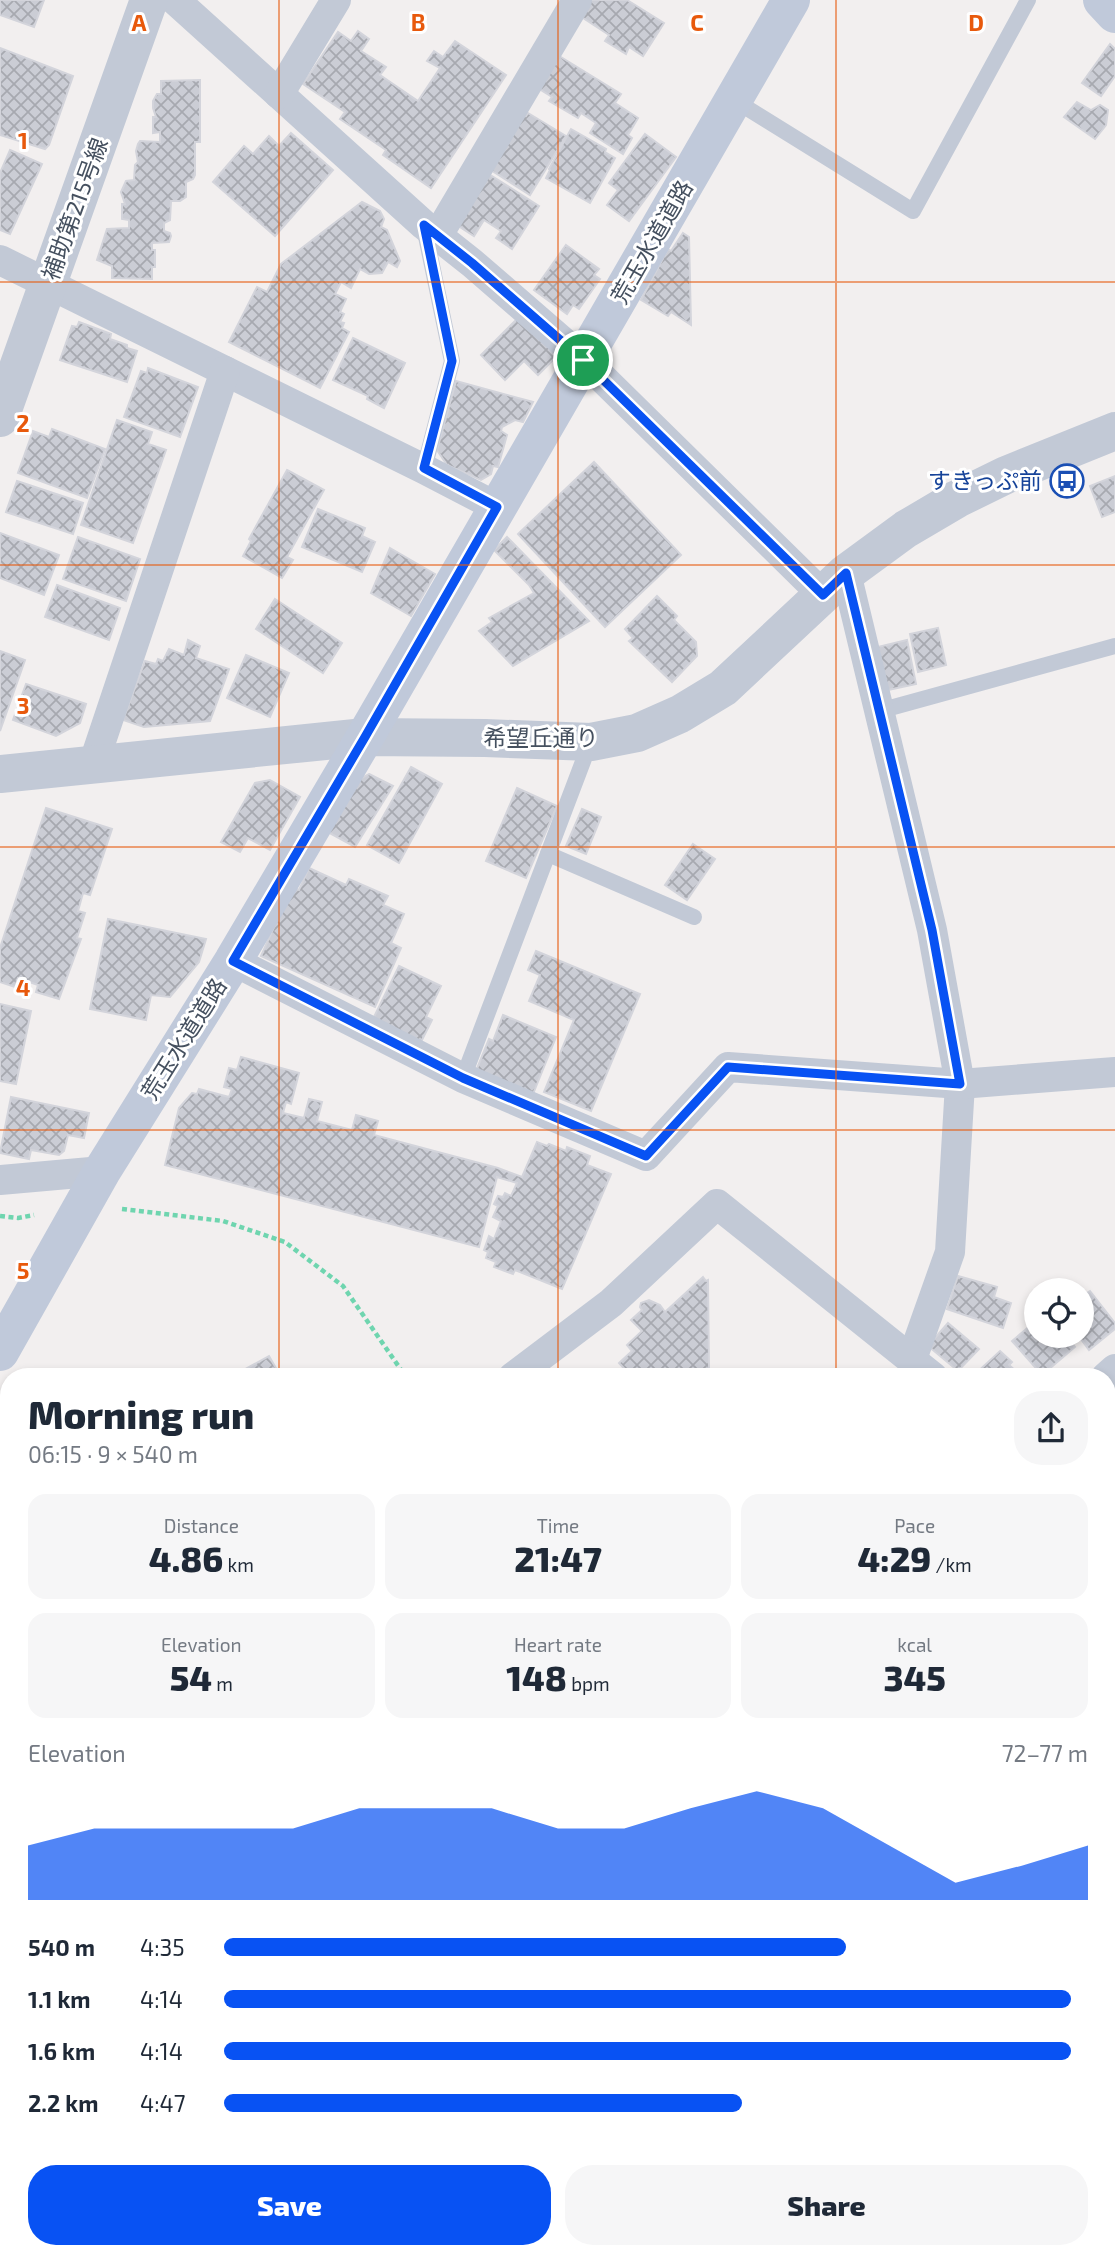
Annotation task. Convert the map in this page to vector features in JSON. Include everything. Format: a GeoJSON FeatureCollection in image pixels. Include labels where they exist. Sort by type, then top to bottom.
{"type":"FeatureCollection","features":[{"type":"Feature","properties":{"kind":"main road"},"geometry":{"type":"LineString","coordinates":[[1101,0],[1115,14]]}},
{"type":"Feature","properties":{"kind":"main road","name":"荒玉水道道路"},"geometry":{"type":"LineString","coordinates":[[0,1352],[102,1171],[233,961],[365,737],[734,100],[781,4]]}},
{"type":"Feature","properties":{"kind":"street","name":"補助第215号線"},"geometry":{"type":"LineString","coordinates":[[0,418],[149,0]]}},
{"type":"Feature","properties":{"kind":"street"},"geometry":{"type":"LineString","coordinates":[[176,0],[431,230],[583,360],[834,584],[879,711],[932,930],[960,1084],[950,1252],[922,1368],[716,1204],[611,1303],[525,1368]]}},
{"type":"Feature","properties":{"kind":"street"},"geometry":{"type":"LineString","coordinates":[[279,94],[336,0]]}},
{"type":"Feature","properties":{"kind":"street"},"geometry":{"type":"LineString","coordinates":[[431,230],[577,0]]}},
{"type":"Feature","properties":{"kind":"street"},"geometry":{"type":"LineString","coordinates":[[0,260],[424,468],[497,507]]}},
{"type":"Feature","properties":{"kind":"street"},"geometry":{"type":"LineString","coordinates":[[93,765],[225,371]]}},
{"type":"Feature","properties":{"kind":"street","name":"希望丘通り"},"geometry":{"type":"LineString","coordinates":[[0,774],[365,737],[591,742],[637,733],[680,715],[723,688],[834,584],[906,529],[957,499],[1006,475],[1115,431]]}},
{"type":"Feature","properties":{"kind":"street"},"geometry":{"type":"LineString","coordinates":[[233,961],[463,1078],[646,1156],[728,1067],[960,1084],[1115,1072]]}},
{"type":"Feature","properties":{"kind":"street"},"geometry":{"type":"LineString","coordinates":[[0,1181],[102,1171]]}},
{"type":"Feature","properties":{"kind":"lane"},"geometry":{"type":"LineString","coordinates":[[734,100],[913,211],[1028,0]]}},
{"type":"Feature","properties":{"kind":"lane"},"geometry":{"type":"LineString","coordinates":[[424,468],[452,361],[431,230]]}},
{"type":"Feature","properties":{"kind":"lane"},"geometry":{"type":"LineString","coordinates":[[879,711],[1115,646]]}},
{"type":"Feature","properties":{"kind":"lane"},"geometry":{"type":"LineString","coordinates":[[463,1078],[591,742]]}},
{"type":"Feature","properties":{"kind":"lane"},"geometry":{"type":"LineString","coordinates":[[548,854],[694,917]]}},
{"type":"Feature","properties":{"kind":"path"},"geometry":{"type":"LineString","coordinates":[[142,1210],[223,1221],[285,1242],[343,1286],[400,1368]]}},
{"type":"Feature","properties":{"kind":"building"},"geometry":{"type":"Polygon","coordinates":[[[0,0],[44,0],[34,27],[0,15],[0,0]]]}},
{"type":"Feature","properties":{"kind":"building"},"geometry":{"type":"Polygon","coordinates":[[[591,0],[627,0],[664,23],[643,56],[629,47],[626,54],[605,41],[609,35],[580,16],[591,0]]]}},
{"type":"Feature","properties":{"kind":"building"},"geometry":{"type":"Polygon","coordinates":[[[358,31],[369,39],[361,51],[386,67],[380,75],[418,101],[440,68],[427,61],[434,51],[443,57],[455,41],[506,75],[431,188],[383,155],[386,150],[340,119],[345,112],[303,84],[338,32],[351,41],[358,31]]]}},
{"type":"Feature","properties":{"kind":"building"},"geometry":{"type":"Polygon","coordinates":[[[1110,44],[1115,49],[1115,76],[1101,96],[1082,83],[1110,44]]]}},
{"type":"Feature","properties":{"kind":"building"},"geometry":{"type":"Polygon","coordinates":[[[0,48],[73,76],[49,145],[45,149],[0,135],[0,48]]]}},
{"type":"Feature","properties":{"kind":"building"},"geometry":{"type":"Polygon","coordinates":[[[556,54],[621,94],[615,103],[638,118],[628,135],[632,138],[623,154],[590,133],[596,123],[581,113],[578,118],[549,101],[552,97],[536,87],[556,54]]]}},
{"type":"Feature","properties":{"kind":"building"},"geometry":{"type":"Polygon","coordinates":[[[200,80],[200,142],[195,142],[195,175],[186,182],[186,197],[180,201],[171,201],[170,220],[164,223],[164,231],[171,236],[169,242],[152,243],[152,250],[155,250],[155,267],[152,267],[152,279],[112,278],[112,266],[97,260],[107,229],[129,228],[129,220],[122,219],[122,204],[125,204],[121,192],[126,181],[134,180],[138,144],[140,141],[160,142],[160,132],[153,133],[153,117],[156,117],[153,101],[157,94],[161,94],[161,81],[200,80]]]}},
{"type":"Feature","properties":{"kind":"building"},"geometry":{"type":"Polygon","coordinates":[[[1077,102],[1091,110],[1100,105],[1108,110],[1106,125],[1095,139],[1064,117],[1077,102]]]}},
{"type":"Feature","properties":{"kind":"building"},"geometry":{"type":"Polygon","coordinates":[[[520,113],[526,116],[528,113],[566,136],[530,195],[486,167],[520,113]]]}},
{"type":"Feature","properties":{"kind":"building"},"geometry":{"type":"Polygon","coordinates":[[[571,129],[606,149],[605,152],[615,158],[590,203],[546,178],[571,129]]]}},
{"type":"Feature","properties":{"kind":"building"},"geometry":{"type":"Polygon","coordinates":[[[291,133],[333,170],[275,236],[213,182],[244,146],[253,154],[269,136],[279,146],[291,133]]]}},
{"type":"Feature","properties":{"kind":"building"},"geometry":{"type":"Polygon","coordinates":[[[645,134],[676,157],[629,221],[607,205],[618,190],[609,183],[645,134]]]}},
{"type":"Feature","properties":{"kind":"building"},"geometry":{"type":"Polygon","coordinates":[[[10,150],[42,164],[10,234],[0,230],[0,173],[10,150]]]}},
{"type":"Feature","properties":{"kind":"building"},"geometry":{"type":"Polygon","coordinates":[[[484,171],[539,206],[512,249],[496,238],[501,231],[484,220],[474,236],[452,222],[484,171]]]}},
{"type":"Feature","properties":{"kind":"building"},"geometry":{"type":"Polygon","coordinates":[[[362,202],[380,211],[384,219],[381,227],[387,230],[400,261],[397,267],[388,262],[382,273],[369,274],[360,269],[351,288],[341,282],[335,294],[346,299],[340,312],[344,314],[340,322],[344,323],[342,328],[349,332],[320,388],[229,342],[257,287],[267,292],[281,264],[362,202]]]}},
{"type":"Feature","properties":{"kind":"building"},"geometry":{"type":"Polygon","coordinates":[[[683,233],[689,237],[691,325],[671,312],[668,316],[641,300],[668,249],[671,251],[683,233]]]}},
{"type":"Feature","properties":{"kind":"building"},"geometry":{"type":"Polygon","coordinates":[[[566,245],[599,269],[594,275],[600,279],[579,309],[573,305],[567,314],[534,290],[566,245]]]}},
{"type":"Feature","properties":{"kind":"building"},"geometry":{"type":"Polygon","coordinates":[[[522,314],[560,353],[538,375],[524,361],[505,380],[481,355],[522,314]]]}},
{"type":"Feature","properties":{"kind":"building"},"geometry":{"type":"Polygon","coordinates":[[[79,322],[111,334],[110,339],[137,351],[127,382],[60,360],[72,326],[77,327],[79,322]]]}},
{"type":"Feature","properties":{"kind":"building"},"geometry":{"type":"Polygon","coordinates":[[[353,338],[405,363],[384,408],[367,399],[368,396],[333,380],[353,338]]]}},
{"type":"Feature","properties":{"kind":"building"},"geometry":{"type":"Polygon","coordinates":[[[148,368],[198,387],[180,437],[124,417],[141,371],[147,373],[148,368]]]}},
{"type":"Feature","properties":{"kind":"building"},"geometry":{"type":"Polygon","coordinates":[[[456,381],[533,402],[523,422],[515,420],[502,427],[501,431],[507,435],[498,467],[493,466],[491,474],[481,480],[447,465],[437,450],[456,381]]]}},
{"type":"Feature","properties":{"kind":"building"},"geometry":{"type":"Polygon","coordinates":[[[117,420],[152,432],[148,444],[166,450],[133,543],[81,525],[117,420]]]}},
{"type":"Feature","properties":{"kind":"building"},"geometry":{"type":"Polygon","coordinates":[[[52,429],[105,449],[87,498],[18,473],[33,431],[49,437],[52,429]]]}},
{"type":"Feature","properties":{"kind":"building"},"geometry":{"type":"Polygon","coordinates":[[[594,462],[681,555],[605,627],[518,534],[594,462]]]}},
{"type":"Feature","properties":{"kind":"building"},"geometry":{"type":"Polygon","coordinates":[[[287,470],[324,490],[287,557],[293,560],[282,578],[243,556],[251,541],[249,539],[287,470]]]}},
{"type":"Feature","properties":{"kind":"building"},"geometry":{"type":"Polygon","coordinates":[[[1115,476],[1115,512],[1102,517],[1090,486],[1115,476]]]}},
{"type":"Feature","properties":{"kind":"building"},"geometry":{"type":"Polygon","coordinates":[[[17,481],[83,503],[73,534],[6,512],[17,481]]]}},
{"type":"Feature","properties":{"kind":"building"},"geometry":{"type":"Polygon","coordinates":[[[318,509],[365,528],[362,536],[375,542],[362,572],[302,547],[318,509]]]}},
{"type":"Feature","properties":{"kind":"building"},"geometry":{"type":"Polygon","coordinates":[[[0,533],[59,555],[44,595],[0,578],[0,533]]]}},
{"type":"Feature","properties":{"kind":"building"},"geometry":{"type":"Polygon","coordinates":[[[78,537],[140,559],[126,601],[63,579],[78,537]]]}},
{"type":"Feature","properties":{"kind":"building"},"geometry":{"type":"Polygon","coordinates":[[[507,537],[589,621],[513,666],[479,631],[492,622],[489,618],[534,593],[494,550],[507,537]]]}},
{"type":"Feature","properties":{"kind":"building"},"geometry":{"type":"Polygon","coordinates":[[[390,548],[435,574],[411,616],[371,593],[390,548]]]}},
{"type":"Feature","properties":{"kind":"building"},"geometry":{"type":"Polygon","coordinates":[[[57,585],[120,608],[109,640],[45,617],[57,585]]]}},
{"type":"Feature","properties":{"kind":"building"},"geometry":{"type":"Polygon","coordinates":[[[657,596],[677,616],[674,620],[696,642],[697,656],[672,682],[629,641],[633,638],[625,629],[657,596]]]}},
{"type":"Feature","properties":{"kind":"building"},"geometry":{"type":"Polygon","coordinates":[[[275,599],[342,643],[323,673],[256,629],[275,599]]]}},
{"type":"Feature","properties":{"kind":"building"},"geometry":{"type":"Polygon","coordinates":[[[938,628],[946,665],[918,672],[910,634],[938,628]]]}},
{"type":"Feature","properties":{"kind":"building"},"geometry":{"type":"Polygon","coordinates":[[[188,640],[200,646],[196,658],[229,669],[210,721],[144,727],[123,720],[145,661],[156,664],[158,659],[163,661],[169,649],[184,655],[188,640]]]}},
{"type":"Feature","properties":{"kind":"building"},"geometry":{"type":"Polygon","coordinates":[[[907,640],[916,684],[888,690],[878,647],[907,640]]]}},
{"type":"Feature","properties":{"kind":"building"},"geometry":{"type":"Polygon","coordinates":[[[0,651],[25,660],[0,731],[0,651]]]}},
{"type":"Feature","properties":{"kind":"building"},"geometry":{"type":"Polygon","coordinates":[[[246,655],[289,673],[270,717],[227,698],[246,655]]]}},
{"type":"Feature","properties":{"kind":"building"},"geometry":{"type":"Polygon","coordinates":[[[26,684],[86,704],[80,723],[56,736],[13,720],[26,684]]]}},
{"type":"Feature","properties":{"kind":"building"},"geometry":{"type":"Polygon","coordinates":[[[411,767],[442,784],[399,863],[367,845],[411,767]]]}},
{"type":"Feature","properties":{"kind":"building"},"geometry":{"type":"Polygon","coordinates":[[[369,774],[393,786],[355,847],[326,831],[352,783],[369,774]]]}},
{"type":"Feature","properties":{"kind":"building"},"geometry":{"type":"Polygon","coordinates":[[[270,780],[300,797],[270,850],[248,838],[240,852],[221,842],[255,783],[270,780]]]}},
{"type":"Feature","properties":{"kind":"building"},"geometry":{"type":"Polygon","coordinates":[[[517,788],[557,806],[526,878],[486,861],[517,788]]]}},
{"type":"Feature","properties":{"kind":"building"},"geometry":{"type":"Polygon","coordinates":[[[46,808],[112,829],[90,895],[83,893],[78,911],[85,913],[77,938],[81,939],[59,999],[36,992],[38,985],[18,978],[15,987],[0,982],[0,948],[46,808]]]}},
{"type":"Feature","properties":{"kind":"building"},"geometry":{"type":"Polygon","coordinates":[[[582,809],[601,817],[586,854],[566,846],[582,809]]]}},
{"type":"Feature","properties":{"kind":"building"},"geometry":{"type":"Polygon","coordinates":[[[693,844],[715,859],[687,900],[665,885],[693,844]]]}},
{"type":"Feature","properties":{"kind":"building"},"geometry":{"type":"Polygon","coordinates":[[[309,868],[346,885],[349,879],[388,896],[383,905],[404,914],[391,943],[401,948],[375,1007],[261,956],[292,887],[299,890],[309,868]]]}},
{"type":"Feature","properties":{"kind":"building"},"geometry":{"type":"Polygon","coordinates":[[[108,919],[206,939],[199,962],[170,997],[151,995],[146,1020],[90,1009],[108,919]]]}},
{"type":"Feature","properties":{"kind":"building"},"geometry":{"type":"Polygon","coordinates":[[[536,951],[640,994],[591,1111],[544,1092],[574,1020],[529,1001],[540,975],[528,970],[536,951]]]}},
{"type":"Feature","properties":{"kind":"building"},"geometry":{"type":"Polygon","coordinates":[[[399,966],[441,986],[426,1017],[432,1020],[420,1044],[372,1021],[399,966]]]}},
{"type":"Feature","properties":{"kind":"building"},"geometry":{"type":"Polygon","coordinates":[[[0,1004],[31,1011],[16,1084],[0,1081],[0,1004]]]}},
{"type":"Feature","properties":{"kind":"building"},"geometry":{"type":"Polygon","coordinates":[[[503,1015],[556,1037],[533,1094],[476,1071],[489,1039],[493,1041],[503,1015]]]}},
{"type":"Feature","properties":{"kind":"building"},"geometry":{"type":"Polygon","coordinates":[[[241,1057],[299,1073],[291,1104],[286,1102],[283,1113],[304,1118],[309,1099],[322,1102],[317,1121],[352,1130],[356,1115],[378,1121],[374,1135],[498,1168],[522,1177],[537,1142],[566,1151],[567,1147],[590,1156],[587,1165],[611,1174],[562,1289],[515,1270],[513,1274],[494,1267],[496,1262],[486,1258],[488,1252],[484,1250],[489,1236],[494,1239],[501,1221],[493,1217],[498,1206],[494,1204],[498,1196],[503,1197],[505,1193],[511,1196],[517,1183],[497,1177],[479,1247],[165,1165],[179,1108],[192,1093],[197,1094],[199,1089],[229,1097],[232,1089],[224,1087],[229,1068],[237,1070],[241,1057]]]}},
{"type":"Feature","properties":{"kind":"building"},"geometry":{"type":"Polygon","coordinates":[[[11,1097],[89,1113],[84,1138],[68,1135],[64,1151],[59,1155],[31,1150],[29,1159],[0,1153],[11,1097]]]}},
{"type":"Feature","properties":{"kind":"building"},"geometry":{"type":"Polygon","coordinates":[[[958,1276],[997,1287],[994,1297],[1011,1303],[1003,1328],[947,1309],[958,1276]]]}},
{"type":"Feature","properties":{"kind":"building"},"geometry":{"type":"Polygon","coordinates":[[[703,1277],[708,1280],[709,1368],[624,1368],[619,1363],[632,1351],[627,1345],[642,1331],[631,1320],[642,1310],[641,1303],[649,1300],[660,1305],[665,1312],[703,1277]]]}},
{"type":"Feature","properties":{"kind":"building"},"geometry":{"type":"Polygon","coordinates":[[[1094,1296],[1115,1323],[1115,1329],[1094,1346],[1094,1296]]]}},
{"type":"Feature","properties":{"kind":"building"},"geometry":{"type":"Polygon","coordinates":[[[948,1323],[979,1349],[961,1368],[954,1368],[928,1346],[948,1323]]]}},
{"type":"Feature","properties":{"kind":"building"},"geometry":{"type":"Polygon","coordinates":[[[1024,1331],[1024,1348],[1074,1348],[1050,1368],[1036,1368],[1012,1341],[1024,1331]]]}},
{"type":"Feature","properties":{"kind":"building"},"geometry":{"type":"Polygon","coordinates":[[[1000,1351],[1012,1362],[1009,1365],[1012,1368],[982,1368],[1000,1351]]]}},
{"type":"Feature","properties":{"kind":"building"},"geometry":{"type":"Polygon","coordinates":[[[269,1356],[276,1368],[247,1368],[269,1356]]]}},
{"type":"Feature","properties":{"kind":"place","name":"すきっぷ前"},"geometry":{"type":"Point","coordinates":[1067,481]}},
{"type":"Feature","properties":{"kind":"route"},"geometry":{"type":"LineString","coordinates":[[424,225],[583,360],[823,595],[846,573],[932,930],[960,1084],[728,1067],[646,1156],[463,1078],[233,961],[497,507],[424,468],[452,361],[424,225]]}}]}
